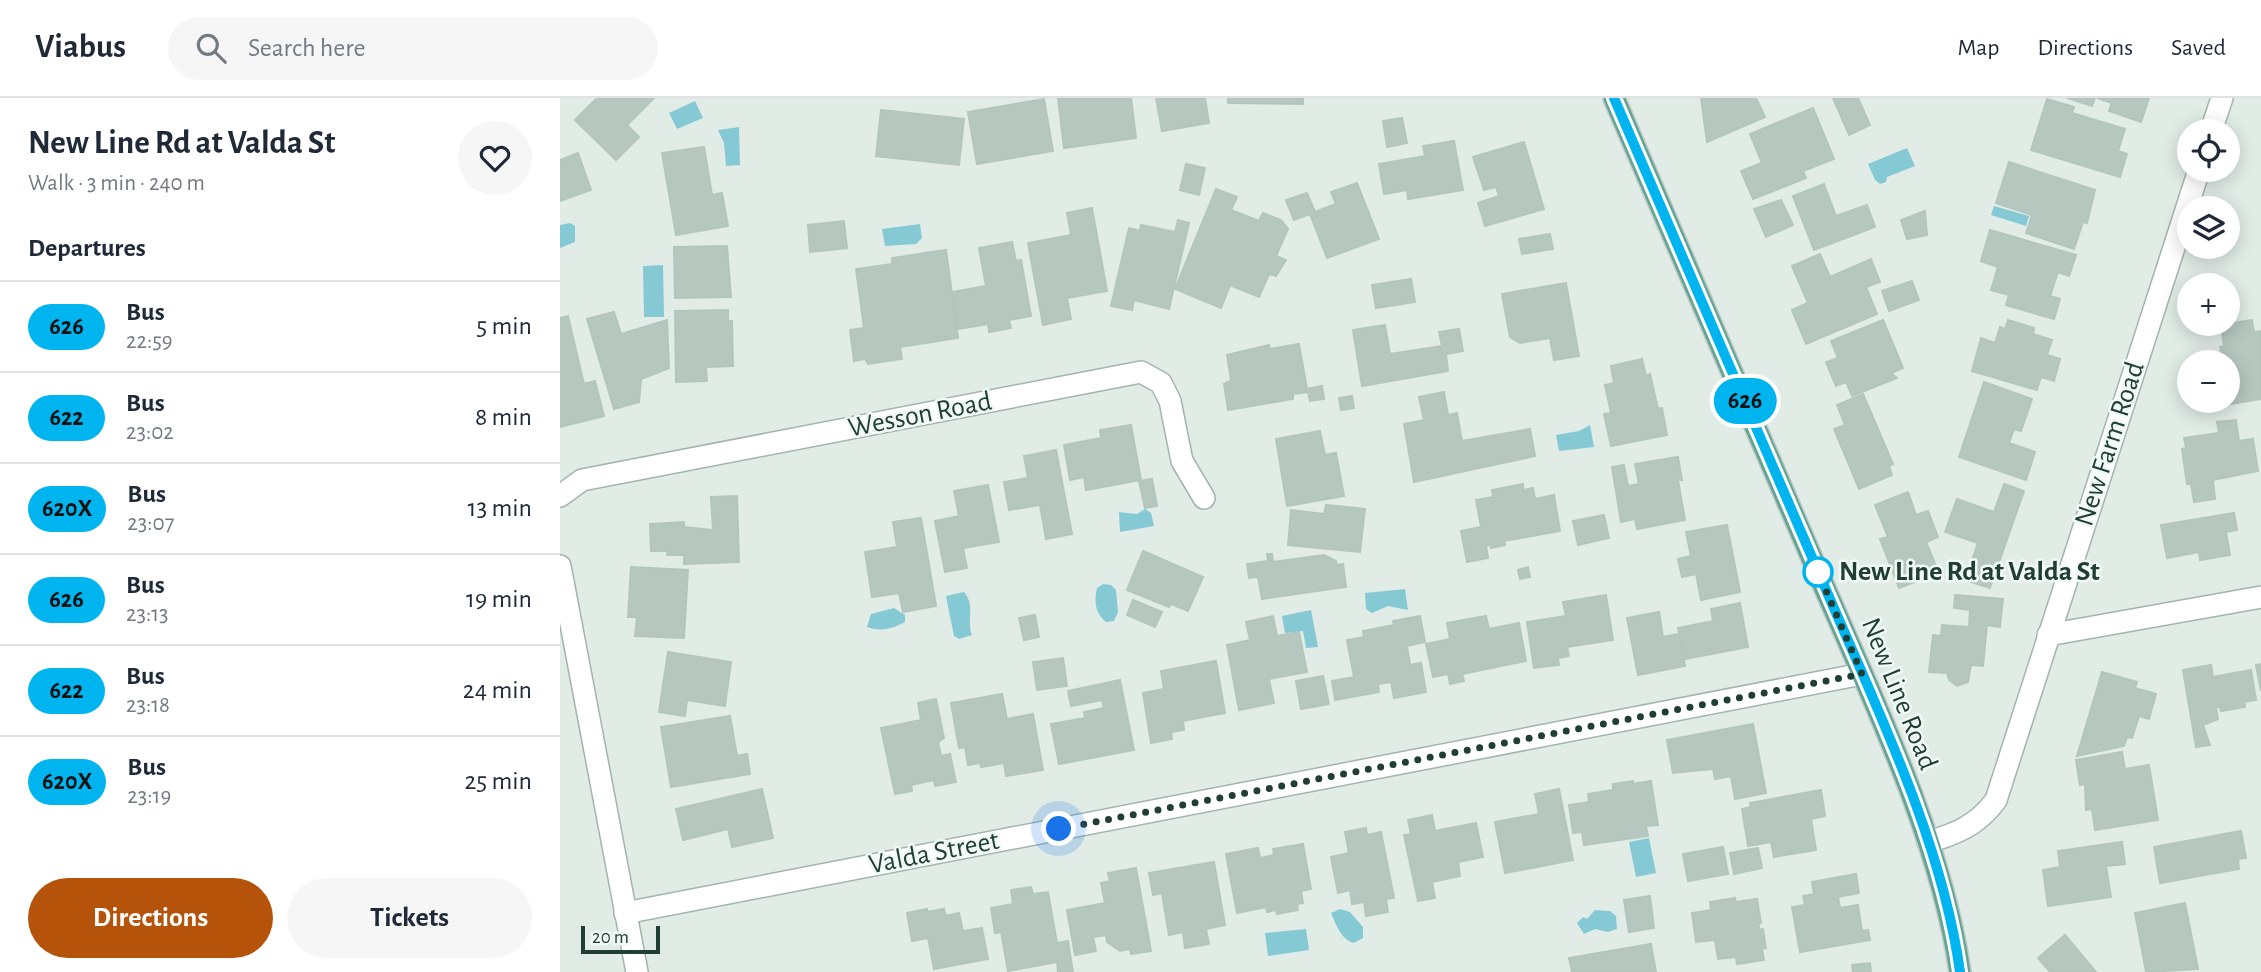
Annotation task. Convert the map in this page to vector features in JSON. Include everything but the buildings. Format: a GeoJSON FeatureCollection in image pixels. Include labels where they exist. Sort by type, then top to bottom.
{"type":"FeatureCollection","features":[{"type":"Feature","properties":{"kind":"main road","name":"New Line Road"},"geometry":{"type":"LineString","coordinates":[[1614,98],[1862,674],[1928,842],[1948,903],[1960,972]]}},
{"type":"Feature","properties":{"kind":"street"},"geometry":{"type":"LineString","coordinates":[[2215,119],[2222,98]]}},
{"type":"Feature","properties":{"kind":"street","name":"New Farm Road"},"geometry":{"type":"LineString","coordinates":[[1928,842],[1954,835],[1984,816],[1996,800],[2195,182]]}},
{"type":"Feature","properties":{"kind":"street","name":"Wesson Road"},"geometry":{"type":"LineString","coordinates":[[560,496],[582,481],[1141,372],[1161,383],[1170,401],[1182,461],[1204,498]]}},
{"type":"Feature","properties":{"kind":"street"},"geometry":{"type":"LineString","coordinates":[[560,566],[567,645],[637,972]]}},
{"type":"Feature","properties":{"kind":"street"},"geometry":{"type":"LineString","coordinates":[[2049,635],[2261,597]]}},
{"type":"Feature","properties":{"kind":"street","name":"Valda Street"},"geometry":{"type":"LineString","coordinates":[[625,913],[1862,674]]}},
{"type":"Feature","properties":{"kind":"water"},"geometry":{"type":"Polygon","coordinates":[[[695,101],[703,118],[677,129],[669,113],[695,101]]]}},
{"type":"Feature","properties":{"kind":"water"},"geometry":{"type":"Polygon","coordinates":[[[739,127],[740,165],[726,166],[724,143],[718,130],[739,127]]]}},
{"type":"Feature","properties":{"kind":"water"},"geometry":{"type":"Polygon","coordinates":[[[1907,148],[1915,166],[1887,177],[1886,182],[1880,184],[1875,180],[1868,164],[1907,148]]]}},
{"type":"Feature","properties":{"kind":"water"},"geometry":{"type":"Polygon","coordinates":[[[1994,206],[2029,216],[2026,226],[1991,215],[1994,206]]]}},
{"type":"Feature","properties":{"kind":"water"},"geometry":{"type":"Polygon","coordinates":[[[570,223],[575,226],[575,242],[560,248],[560,225],[570,223]]]}},
{"type":"Feature","properties":{"kind":"water"},"geometry":{"type":"Polygon","coordinates":[[[920,224],[922,238],[916,244],[885,246],[882,229],[920,224]]]}},
{"type":"Feature","properties":{"kind":"water"},"geometry":{"type":"Polygon","coordinates":[[[663,265],[664,317],[644,317],[643,266],[663,265]]]}},
{"type":"Feature","properties":{"kind":"water"},"geometry":{"type":"Polygon","coordinates":[[[1590,425],[1594,447],[1559,451],[1556,435],[1579,431],[1590,425]]]}},
{"type":"Feature","properties":{"kind":"water"},"geometry":{"type":"Polygon","coordinates":[[[1145,509],[1151,513],[1154,526],[1120,532],[1119,512],[1137,514],[1145,509]]]}},
{"type":"Feature","properties":{"kind":"water"},"geometry":{"type":"Polygon","coordinates":[[[1103,584],[1111,585],[1116,590],[1118,612],[1114,621],[1106,622],[1096,607],[1097,588],[1103,584]]]}},
{"type":"Feature","properties":{"kind":"water"},"geometry":{"type":"Polygon","coordinates":[[[1405,589],[1408,610],[1388,606],[1372,613],[1366,609],[1365,593],[1405,589]]]}},
{"type":"Feature","properties":{"kind":"water"},"geometry":{"type":"Polygon","coordinates":[[[964,592],[968,597],[972,635],[959,639],[954,636],[946,596],[964,592]]]}},
{"type":"Feature","properties":{"kind":"water"},"geometry":{"type":"Polygon","coordinates":[[[894,608],[905,615],[905,622],[886,629],[867,627],[871,614],[894,608]]]}},
{"type":"Feature","properties":{"kind":"water"},"geometry":{"type":"Polygon","coordinates":[[[1311,610],[1318,647],[1306,648],[1303,631],[1285,633],[1282,616],[1311,610]]]}},
{"type":"Feature","properties":{"kind":"water"},"geometry":{"type":"Polygon","coordinates":[[[1649,838],[1656,873],[1636,877],[1629,842],[1649,838]]]}},
{"type":"Feature","properties":{"kind":"water"},"geometry":{"type":"Polygon","coordinates":[[[1340,909],[1350,912],[1363,927],[1363,938],[1354,943],[1342,935],[1331,913],[1340,909]]]}},
{"type":"Feature","properties":{"kind":"water"},"geometry":{"type":"Polygon","coordinates":[[[1595,910],[1610,911],[1616,916],[1617,929],[1608,932],[1595,929],[1584,934],[1577,923],[1583,917],[1587,919],[1595,910]]]}},
{"type":"Feature","properties":{"kind":"water"},"geometry":{"type":"Polygon","coordinates":[[[1306,929],[1309,950],[1268,956],[1265,933],[1306,929]]]}},
{"type":"Feature","properties":{"kind":"bus line","name":"626"},"geometry":{"type":"LineString","coordinates":[[1614,98],[1852,649],[1935,862],[1948,903],[1960,972]]}},
{"type":"Feature","properties":{"kind":"place","name":"New Line Rd at Valda St"},"geometry":{"type":"Point","coordinates":[1818,572]}},
{"type":"Feature","properties":{"kind":"route"},"geometry":{"type":"LineString","coordinates":[[1059,829],[1862,674],[1818,572]]}}]}
